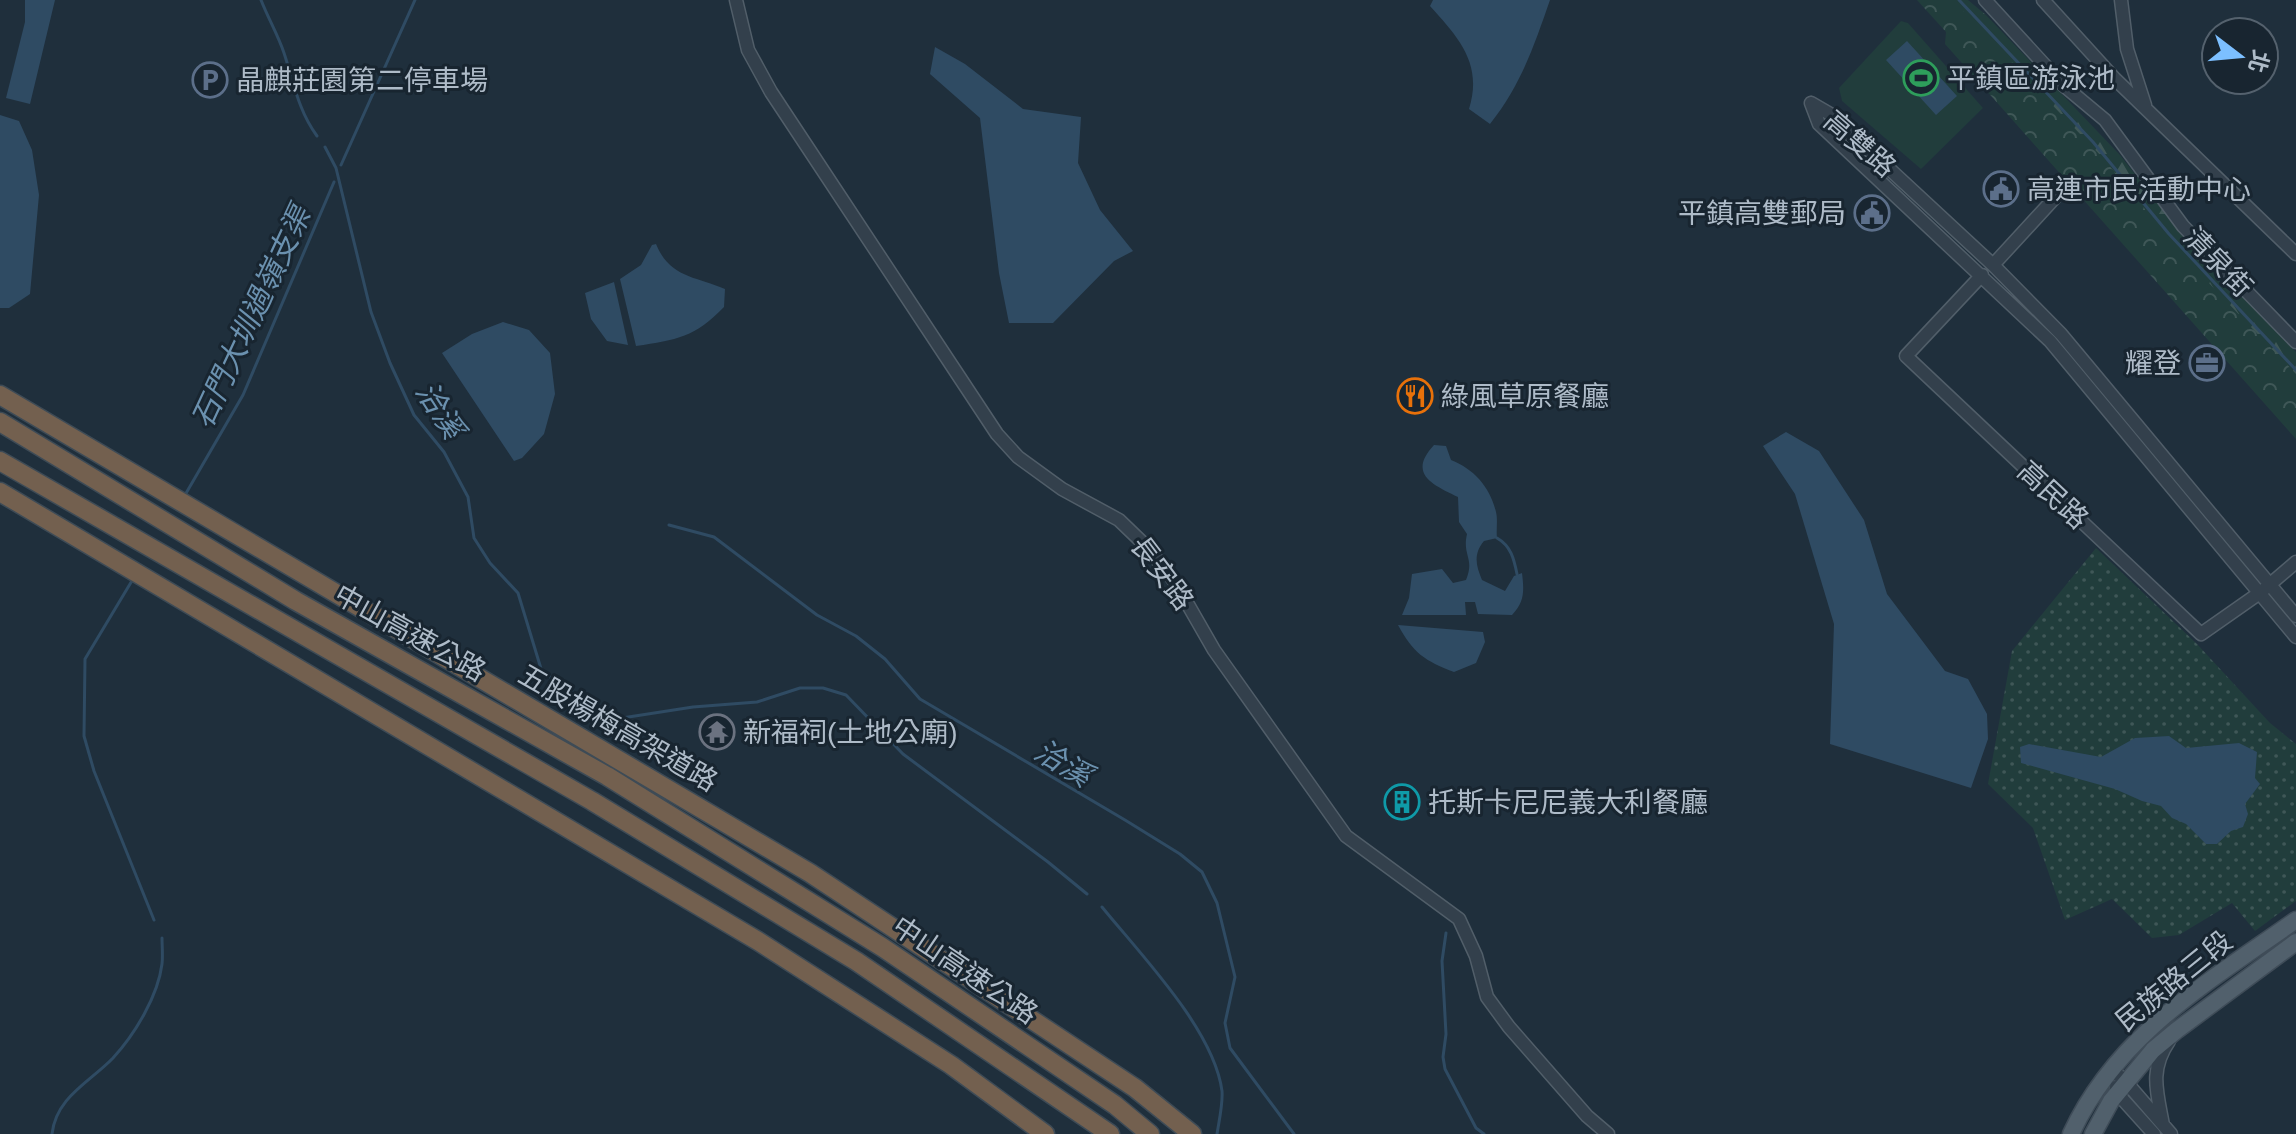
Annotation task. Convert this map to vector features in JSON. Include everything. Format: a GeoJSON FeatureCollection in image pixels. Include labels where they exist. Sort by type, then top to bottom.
{"type":"FeatureCollection","features":[{"type":"Feature","properties":{"kind":"highway","name":"五股楊梅高架道路"},"geometry":{"type":"LineString","coordinates":[[0,395],[810,873],[1135,1088],[1192,1134]]}},
{"type":"Feature","properties":{"kind":"highway","name":"中山高速公路"},"geometry":{"type":"LineString","coordinates":[[0,422],[296,601],[607,776],[882,947],[1115,1105],[1150,1134]]}},
{"type":"Feature","properties":{"kind":"highway","name":"中山高速公路"},"geometry":{"type":"LineString","coordinates":[[0,461],[592,801],[830,945],[1110,1134]]}},
{"type":"Feature","properties":{"kind":"highway"},"geometry":{"type":"LineString","coordinates":[[0,492],[758,941],[951,1065],[1045,1134]]}},
{"type":"Feature","properties":{"kind":"main road","name":"民族路三段"},"geometry":{"type":"LineString","coordinates":[[2071,1134],[2097,1086],[2169,1010],[2296,920]]}},
{"type":"Feature","properties":{"kind":"main road","name":"民族路三段"},"geometry":{"type":"LineString","coordinates":[[2093,1134],[2122,1087],[2145,1058],[2177,1030],[2296,942]]}},
{"type":"Feature","properties":{"kind":"street","name":"長安路"},"geometry":{"type":"LineString","coordinates":[[736,0],[748,50],[771,92],[997,434],[1018,457],[1062,489],[1119,520],[1146,546],[1175,582],[1214,650],[1346,836],[1459,919],[1476,956],[1487,997],[1509,1027],[1587,1116],[1608,1134]]}},
{"type":"Feature","properties":{"kind":"street","name":"清泉街"},"geometry":{"type":"LineString","coordinates":[[1985,0],[2063,85],[2105,120],[2183,226],[2296,342]]}},
{"type":"Feature","properties":{"kind":"street"},"geometry":{"type":"LineString","coordinates":[[2043,0],[2115,79],[2296,254]]}},
{"type":"Feature","properties":{"kind":"street"},"geometry":{"type":"LineString","coordinates":[[2121,0],[2127,49],[2146,108]]}},
{"type":"Feature","properties":{"kind":"street","name":"高雙路"},"geometry":{"type":"LineString","coordinates":[[2296,616],[2265,587],[2050,341],[1819,124],[1811,103],[1830,114],[1993,265],[2061,334],[2265,587],[2296,637]]}},
{"type":"Feature","properties":{"kind":"street"},"geometry":{"type":"LineString","coordinates":[[1993,265],[2062,190]]}},
{"type":"Feature","properties":{"kind":"street","name":"高民路"},"geometry":{"type":"LineString","coordinates":[[1982,275],[1906,356],[2201,634],[2265,587]]}},
{"type":"Feature","properties":{"kind":"street"},"geometry":{"type":"LineString","coordinates":[[2265,587],[2296,562]]}},
{"type":"Feature","properties":{"kind":"street"},"geometry":{"type":"LineString","coordinates":[[2163,1131],[2155,1067],[2177,1030]]}},
{"type":"Feature","properties":{"kind":"street"},"geometry":{"type":"LineString","coordinates":[[2111,1069],[2122,1087],[2163,1131]]}},
{"type":"Feature","properties":{"kind":"green space"},"geometry":{"type":"Polygon","coordinates":[[[1917,0],[1952,0],[2103,158],[2185,258],[2296,374],[2296,439],[1945,44],[1946,32],[1917,0]]]}},
{"type":"Feature","properties":{"kind":"green space"},"geometry":{"type":"Polygon","coordinates":[[[1930,0],[1968,0],[1986,15],[2120,155],[2180,232],[2296,352],[2296,424],[1930,0]]]}},
{"type":"Feature","properties":{"kind":"green space"},"geometry":{"type":"Polygon","coordinates":[[[1901,21],[1908,23],[1983,108],[1921,169],[1842,101],[1839,88],[1901,21]]]}},
{"type":"Feature","properties":{"kind":"green space"},"geometry":{"type":"Polygon","coordinates":[[[2096,548],[2197,644],[2270,723],[2296,744],[2296,901],[2255,931],[2232,903],[2179,935],[2152,938],[2112,899],[2065,920],[2033,828],[1988,784],[2012,651],[2096,548]]]}},
{"type":"Feature","properties":{"kind":"water"},"geometry":{"type":"Polygon","coordinates":[[[25,0],[55,0],[30,104],[6,98],[25,22],[25,0]]]}},
{"type":"Feature","properties":{"kind":"water"},"geometry":{"type":"Polygon","coordinates":[[[1433,0],[1550,0],[1518,80],[1490,124],[1469,109],[1473,93],[1470,65],[1459,41],[1430,6],[1433,0]]]}},
{"type":"Feature","properties":{"kind":"water","name":"平鎮區游泳池"},"geometry":{"type":"Polygon","coordinates":[[[1907,41],[1957,96],[1936,115],[1886,60],[1907,41]]]}},
{"type":"Feature","properties":{"kind":"water"},"geometry":{"type":"Polygon","coordinates":[[[935,47],[965,64],[1023,109],[1081,117],[1078,163],[1100,210],[1133,251],[1114,261],[1053,323],[1009,323],[999,273],[980,118],[930,74],[935,47]]]}},
{"type":"Feature","properties":{"kind":"water"},"geometry":{"type":"Polygon","coordinates":[[[0,115],[19,121],[32,150],[39,195],[30,294],[9,308],[0,308],[0,115]]]}},
{"type":"Feature","properties":{"kind":"water"},"geometry":{"type":"Polygon","coordinates":[[[656,244],[668,264],[676,270],[725,289],[724,307],[704,325],[684,336],[636,346],[620,279],[641,265],[652,245],[656,244]]]}},
{"type":"Feature","properties":{"kind":"water"},"geometry":{"type":"Polygon","coordinates":[[[614,282],[628,345],[607,341],[591,319],[585,293],[614,282]]]}},
{"type":"Feature","properties":{"kind":"water"},"geometry":{"type":"Polygon","coordinates":[[[503,322],[529,330],[550,353],[555,394],[544,434],[522,458],[514,461],[442,353],[472,334],[503,322]]]}},
{"type":"Feature","properties":{"kind":"water"},"geometry":{"type":"Polygon","coordinates":[[[1786,432],[1819,451],[1864,520],[1887,594],[1945,671],[1968,679],[1987,714],[1988,739],[1971,788],[1830,744],[1834,624],[1795,494],[1763,446],[1786,432]]]}},
{"type":"Feature","properties":{"kind":"water"},"geometry":{"type":"Polygon","coordinates":[[[1434,445],[1446,446],[1451,460],[1474,474],[1490,495],[1497,515],[1497,538],[1484,541],[1478,551],[1477,565],[1482,580],[1505,591],[1514,576],[1522,573],[1523,596],[1512,615],[1478,614],[1475,602],[1465,602],[1466,615],[1402,615],[1409,598],[1412,574],[1442,569],[1453,583],[1466,580],[1468,573],[1467,534],[1459,522],[1458,497],[1432,483],[1423,471],[1426,455],[1434,445]]]}},
{"type":"Feature","properties":{"kind":"water"},"geometry":{"type":"Polygon","coordinates":[[[1398,625],[1483,632],[1485,642],[1476,663],[1454,672],[1421,655],[1398,625]]]}},
{"type":"Feature","properties":{"kind":"water"},"geometry":{"type":"Polygon","coordinates":[[[2169,736],[2186,748],[2239,743],[2257,752],[2255,778],[2260,784],[2245,804],[2248,814],[2243,827],[2231,831],[2217,844],[2206,844],[2161,806],[2115,789],[2021,763],[2020,747],[2029,744],[2101,757],[2135,738],[2169,736]]]}},
{"type":"Feature","properties":{"kind":"waterway","name":"洽溪"},"geometry":{"type":"LineString","coordinates":[[261,0],[282,46],[301,106],[317,136]]}},
{"type":"Feature","properties":{"kind":"waterway","name":"石門大圳過嶺支渠"},"geometry":{"type":"LineString","coordinates":[[341,165],[415,0]]}},
{"type":"Feature","properties":{"kind":"waterway","name":"石門大圳過嶺支渠"},"geometry":{"type":"LineString","coordinates":[[1959,0],[2093,142],[2169,234],[2296,370]]}},
{"type":"Feature","properties":{"kind":"waterway","name":"洽溪"},"geometry":{"type":"LineString","coordinates":[[325,147],[336,168],[371,312],[390,363],[414,415],[444,452],[468,497],[474,538],[490,563],[518,593],[542,672],[550,677]]}},
{"type":"Feature","properties":{"kind":"waterway","name":"石門大圳過嶺支渠"},"geometry":{"type":"LineString","coordinates":[[185,495],[243,395],[334,182]]}},
{"type":"Feature","properties":{"kind":"waterway","name":"洽溪"},"geometry":{"type":"LineString","coordinates":[[669,525],[714,537],[817,615],[856,636],[885,659],[920,699],[1125,820],[1180,854],[1202,872],[1217,903],[1235,977],[1225,1023],[1230,1048],[1294,1134]]}},
{"type":"Feature","properties":{"kind":"waterway"},"geometry":{"type":"LineString","coordinates":[[1497,538],[1509,549],[1517,574]]}},
{"type":"Feature","properties":{"kind":"waterway","name":"石門大圳過嶺支渠"},"geometry":{"type":"LineString","coordinates":[[133,579],[85,659],[84,736],[94,771],[154,920]]}},
{"type":"Feature","properties":{"kind":"waterway","name":"洽溪"},"geometry":{"type":"LineString","coordinates":[[560,683],[594,707],[622,718],[693,707],[757,702],[800,688],[823,688],[846,695],[903,754],[1087,894]]}},
{"type":"Feature","properties":{"kind":"waterway","name":"洽溪"},"geometry":{"type":"LineString","coordinates":[[1102,907],[1174,994],[1205,1043],[1222,1091],[1217,1134]]}},
{"type":"Feature","properties":{"kind":"waterway"},"geometry":{"type":"LineString","coordinates":[[1446,933],[1442,961],[1445,1069],[1476,1128],[1484,1134]]}},
{"type":"Feature","properties":{"kind":"waterway","name":"石門大圳過嶺支渠"},"geometry":{"type":"LineString","coordinates":[[52,1134],[55,1121],[67,1100],[113,1058],[144,1014],[160,976],[162,938]]}},
{"type":"Feature","properties":{"kind":"place","name":"平鎮區游泳池"},"geometry":{"type":"Point","coordinates":[1921,78]}},
{"type":"Feature","properties":{"kind":"place","name":"晶麒莊園第二停車場"},"geometry":{"type":"Point","coordinates":[210,80]}},
{"type":"Feature","properties":{"kind":"place","name":"高連市民活動中心"},"geometry":{"type":"Point","coordinates":[2001,189]}},
{"type":"Feature","properties":{"kind":"place","name":"平鎮高雙郵局"},"geometry":{"type":"Point","coordinates":[1872,213]}},
{"type":"Feature","properties":{"kind":"place","name":"耀登"},"geometry":{"type":"Point","coordinates":[2207,363]}},
{"type":"Feature","properties":{"kind":"place","name":"綠風草原餐廳"},"geometry":{"type":"Point","coordinates":[1415,396]}},
{"type":"Feature","properties":{"kind":"place","name":"新福祠(土地公廟)"},"geometry":{"type":"Point","coordinates":[717,732]}},
{"type":"Feature","properties":{"kind":"place","name":"托斯卡尼尼義大利餐廳"},"geometry":{"type":"Point","coordinates":[1402,802]}}]}
